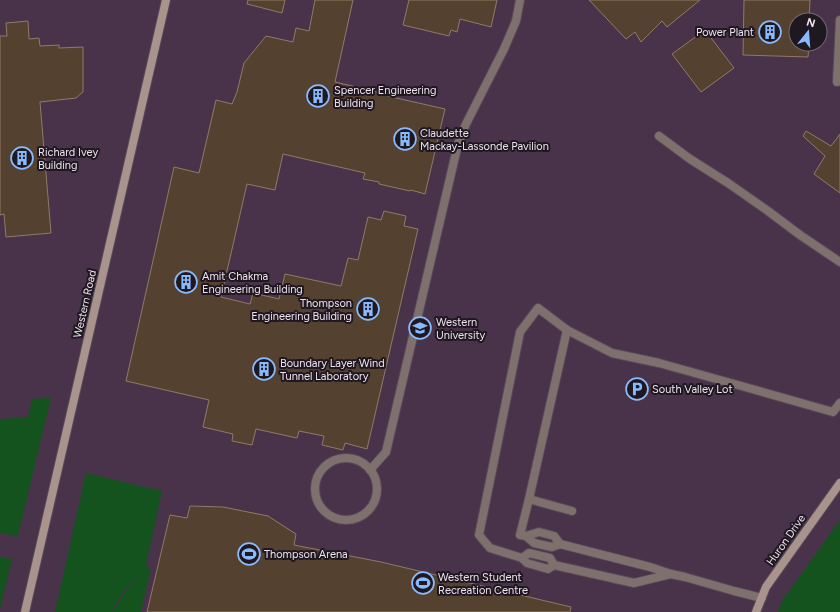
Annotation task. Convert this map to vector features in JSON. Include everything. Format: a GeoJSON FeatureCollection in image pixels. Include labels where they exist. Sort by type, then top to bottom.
{"type":"FeatureCollection","features":[{"type":"Feature","properties":{"kind":"main road","name":"Western Road"},"geometry":{"type":"LineString","coordinates":[[25,612],[166,0]]}},
{"type":"Feature","properties":{"kind":"main road","name":"Huron Drive"},"geometry":{"type":"LineString","coordinates":[[756,612],[766,587],[840,483]]}},
{"type":"Feature","properties":{"kind":"lane"},"geometry":{"type":"LineString","coordinates":[[370,470],[386,452],[458,144],[466,124],[504,49],[516,21],[520,0]]}},
{"type":"Feature","properties":{"kind":"lane"},"geometry":{"type":"LineString","coordinates":[[837,82],[840,20]]}},
{"type":"Feature","properties":{"kind":"lane"},"geometry":{"type":"LineString","coordinates":[[659,136],[690,159],[734,187],[800,236],[840,262]]}},
{"type":"Feature","properties":{"kind":"lane"},"geometry":{"type":"LineString","coordinates":[[671,574],[634,583],[554,565],[550,558],[529,553],[522,558],[490,548],[479,535],[520,332],[538,308],[567,330],[612,353],[659,363],[833,412],[840,403]]}},
{"type":"Feature","properties":{"kind":"lane"},"geometry":{"type":"LineString","coordinates":[[567,330],[520,534],[526,536],[539,532],[554,536],[560,544],[762,598]]}},
{"type":"Feature","properties":{"kind":"lane"},"geometry":{"type":"LineString","coordinates":[[351,459],[360,462],[370,470],[376,481],[377,491],[375,501],[363,516],[353,520],[343,520],[334,518],[325,512],[319,504],[316,494],[319,475],[325,467],[337,460],[351,459]]}},
{"type":"Feature","properties":{"kind":"lane"},"geometry":{"type":"LineString","coordinates":[[529,499],[572,511]]}},
{"type":"Feature","properties":{"kind":"shaded area","name":"Western University"},"geometry":{"type":"Polygon","coordinates":[[[0,0],[840,0],[840,612],[0,612],[0,0]]]}},
{"type":"Feature","properties":{"kind":"green space"},"geometry":{"type":"Polygon","coordinates":[[[51,398],[18,536],[0,533],[0,419],[28,417],[32,399],[51,398]]]}},
{"type":"Feature","properties":{"kind":"green space"},"geometry":{"type":"Polygon","coordinates":[[[86,473],[162,491],[146,566],[151,568],[141,612],[112,612],[127,589],[140,573],[125,589],[111,612],[55,612],[86,473]]]}},
{"type":"Feature","properties":{"kind":"green space"},"geometry":{"type":"Polygon","coordinates":[[[840,520],[840,612],[778,612],[782,601],[840,520]]]}},
{"type":"Feature","properties":{"kind":"green space"},"geometry":{"type":"Polygon","coordinates":[[[0,557],[12,559],[0,609],[0,557]]]}},
{"type":"Feature","properties":{"kind":"building"},"geometry":{"type":"Polygon","coordinates":[[[248,0],[285,0],[282,13],[247,4],[248,0]]]}},
{"type":"Feature","properties":{"kind":"building"},"geometry":{"type":"Polygon","coordinates":[[[315,0],[353,0],[335,82],[445,109],[425,194],[363,179],[365,173],[283,154],[275,190],[247,184],[221,297],[250,304],[253,293],[279,299],[285,274],[341,286],[348,258],[358,260],[368,217],[381,220],[384,211],[406,216],[404,226],[418,229],[367,449],[345,443],[343,450],[322,445],[324,436],[299,431],[297,438],[256,429],[252,445],[232,441],[233,434],[203,427],[209,400],[126,381],[174,167],[199,173],[216,100],[232,104],[237,92],[244,63],[266,36],[293,42],[296,28],[309,31],[315,0]]]}},
{"type":"Feature","properties":{"kind":"building"},"geometry":{"type":"Polygon","coordinates":[[[409,0],[497,0],[491,27],[460,19],[457,32],[451,30],[449,36],[403,25],[409,0]]]}},
{"type":"Feature","properties":{"kind":"building"},"geometry":{"type":"Polygon","coordinates":[[[589,0],[700,0],[667,27],[662,21],[641,42],[635,32],[626,39],[589,0]]]}},
{"type":"Feature","properties":{"kind":"building","name":"Power Plant"},"geometry":{"type":"Polygon","coordinates":[[[744,0],[810,0],[809,12],[788,12],[788,52],[808,52],[808,57],[743,55],[744,0]]]}},
{"type":"Feature","properties":{"kind":"building","name":"Richard Ivey Building"},"geometry":{"type":"Polygon","coordinates":[[[28,21],[29,39],[39,38],[40,46],[59,45],[59,48],[83,47],[83,92],[76,98],[40,102],[51,233],[6,237],[4,214],[0,215],[0,36],[7,36],[6,23],[28,21]]]}},
{"type":"Feature","properties":{"kind":"building"},"geometry":{"type":"Polygon","coordinates":[[[705,30],[734,68],[701,92],[672,54],[705,30]]]}},
{"type":"Feature","properties":{"kind":"building"},"geometry":{"type":"Polygon","coordinates":[[[806,131],[831,146],[840,134],[840,193],[814,174],[825,156],[803,136],[806,131]]]}},
{"type":"Feature","properties":{"kind":"building","name":"Thompson Arena"},"geometry":{"type":"Polygon","coordinates":[[[190,506],[223,507],[268,516],[296,534],[294,545],[381,562],[571,607],[570,612],[147,612],[170,515],[187,518],[190,506]]]}},
{"type":"Feature","properties":{"kind":"place","name":"Power Plant"},"geometry":{"type":"Point","coordinates":[770,32]}},
{"type":"Feature","properties":{"kind":"place","name":"Spencer Engineering Building"},"geometry":{"type":"Point","coordinates":[318,96]}},
{"type":"Feature","properties":{"kind":"place","name":"Claudette Mackay-Lassonde Pavilion"},"geometry":{"type":"Point","coordinates":[405,139]}},
{"type":"Feature","properties":{"kind":"place","name":"Richard Ivey Building"},"geometry":{"type":"Point","coordinates":[22,158]}},
{"type":"Feature","properties":{"kind":"place","name":"Amit Chakma Engineering Building"},"geometry":{"type":"Point","coordinates":[186,282]}},
{"type":"Feature","properties":{"kind":"place","name":"Thompson Engineering Building"},"geometry":{"type":"Point","coordinates":[368,309]}},
{"type":"Feature","properties":{"kind":"place","name":"Western University"},"geometry":{"type":"Point","coordinates":[420,328]}},
{"type":"Feature","properties":{"kind":"place","name":"Boundary Layer Wind Tunnel Laboratory"},"geometry":{"type":"Point","coordinates":[264,369]}},
{"type":"Feature","properties":{"kind":"place","name":"South Valley Lot"},"geometry":{"type":"Point","coordinates":[637,389]}},
{"type":"Feature","properties":{"kind":"place","name":"Thompson Arena"},"geometry":{"type":"Point","coordinates":[249,554]}},
{"type":"Feature","properties":{"kind":"place","name":"Western Student Recreation Centre"},"geometry":{"type":"Point","coordinates":[423,583]}}]}
